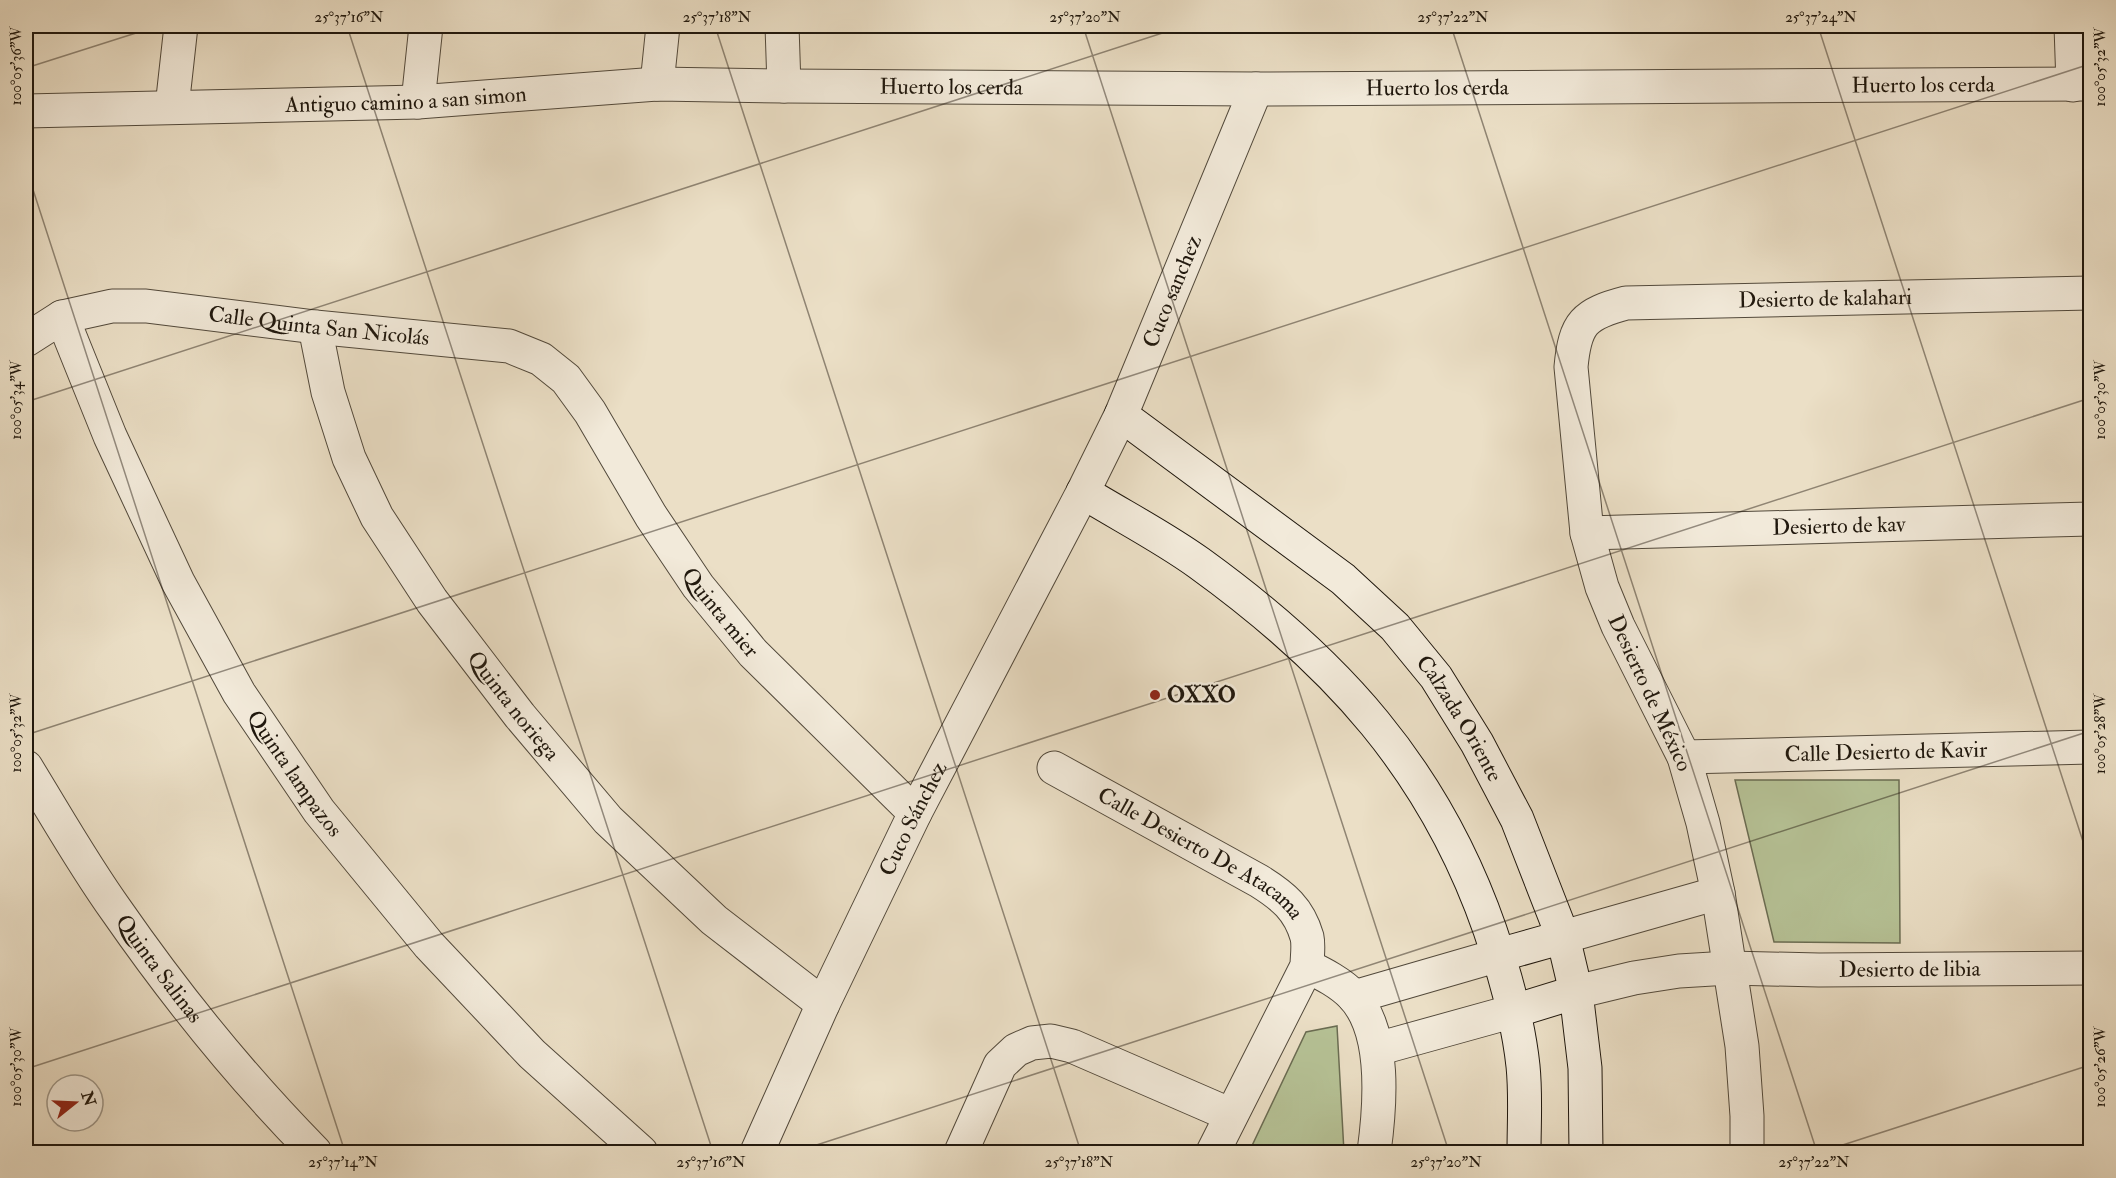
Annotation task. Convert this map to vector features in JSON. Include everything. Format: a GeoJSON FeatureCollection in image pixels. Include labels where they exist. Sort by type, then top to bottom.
{"type":"FeatureCollection","features":[{"type":"Feature","properties":{"kind":"street"},"geometry":{"type":"LineString","coordinates":[[172,107],[181,26]]}},
{"type":"Feature","properties":{"kind":"street"},"geometry":{"type":"LineString","coordinates":[[418,102],[426,26]]}},
{"type":"Feature","properties":{"kind":"street"},"geometry":{"type":"LineString","coordinates":[[657,84],[663,26]]}},
{"type":"Feature","properties":{"kind":"street"},"geometry":{"type":"LineString","coordinates":[[782,26],[784,86]]}},
{"type":"Feature","properties":{"kind":"street"},"geometry":{"type":"LineString","coordinates":[[2071,26],[2082,85]]}},
{"type":"Feature","properties":{"kind":"street","name":"Antiguo camino a san simon"},"geometry":{"type":"LineString","coordinates":[[26,111],[418,102],[657,84],[784,86]]}},
{"type":"Feature","properties":{"kind":"street","name":"Huerto los cerda"},"geometry":{"type":"LineString","coordinates":[[784,86],[1256,89],[2082,85]]}},
{"type":"Feature","properties":{"kind":"street","name":"Cuco sanchez"},"geometry":{"type":"LineString","coordinates":[[1083,492],[1121,415],[1256,89]]}},
{"type":"Feature","properties":{"kind":"street","name":"Desierto de kalahari"},"geometry":{"type":"LineString","coordinates":[[1574,340],[1584,322],[1602,309],[1626,303],[2091,294]]}},
{"type":"Feature","properties":{"kind":"street","name":"Calle Quinta San Nicolás"},"geometry":{"type":"LineString","coordinates":[[62,317],[112,306],[146,306],[315,327],[509,346],[541,359],[566,379]]}},
{"type":"Feature","properties":{"kind":"street"},"geometry":{"type":"LineString","coordinates":[[26,340],[62,317]]}},
{"type":"Feature","properties":{"kind":"street","name":"Quinta lampazos"},"geometry":{"type":"LineString","coordinates":[[62,317],[110,436],[178,582],[239,693],[319,811],[429,945],[532,1054],[641,1152]]}},
{"type":"Feature","properties":{"kind":"street","name":"Quinta noriega"},"geometry":{"type":"LineString","coordinates":[[315,327],[328,392],[349,458],[377,517],[432,601],[519,716],[608,820],[714,920],[823,1004]]}},
{"type":"Feature","properties":{"kind":"street","name":"Desierto de México"},"geometry":{"type":"LineString","coordinates":[[1574,340],[1571,367],[1587,533],[1602,586],[1618,626],[1684,757],[1703,823],[1718,893],[1742,1046],[1748,1116],[1747,1152]]}},
{"type":"Feature","properties":{"kind":"street","name":"Quinta mier"},"geometry":{"type":"LineString","coordinates":[[566,379],[590,412],[651,516],[698,586],[753,653],[915,813]]}},
{"type":"Feature","properties":{"kind":"street","name":"Calzada Oriente"},"geometry":{"type":"LineString","coordinates":[[1121,415],[1343,579],[1395,627],[1436,676],[1477,743],[1517,819],[1563,937],[1576,992],[1586,1068],[1586,1152]]}},
{"type":"Feature","properties":{"kind":"street"},"geometry":{"type":"LineString","coordinates":[[1083,492],[1198,562],[1296,639],[1347,690],[1378,726],[1420,784],[1458,851],[1478,897],[1514,1011],[1523,1067],[1524,1152]]}},
{"type":"Feature","properties":{"kind":"street","name":"Cuco Sánchez"},"geometry":{"type":"LineString","coordinates":[[757,1152],[823,1004],[915,813],[1083,492]]}},
{"type":"Feature","properties":{"kind":"street","name":"Desierto de kav"},"geometry":{"type":"LineString","coordinates":[[1587,533],[2091,519]]}},
{"type":"Feature","properties":{"kind":"street","name":"Calle Desierto de Kavir"},"geometry":{"type":"LineString","coordinates":[[1684,757],[2091,747]]}},
{"type":"Feature","properties":{"kind":"street","name":"Quinta Salinas"},"geometry":{"type":"LineString","coordinates":[[26,767],[115,909],[177,992],[279,1116],[315,1152]]}},
{"type":"Feature","properties":{"kind":"street","name":"Calle Desierto De Atacama"},"geometry":{"type":"LineString","coordinates":[[1054,768],[1259,881],[1283,897],[1297,915],[1308,938],[1307,966]]}},
{"type":"Feature","properties":{"kind":"street"},"geometry":{"type":"LineString","coordinates":[[1354,997],[1718,893]]}},
{"type":"Feature","properties":{"kind":"street"},"geometry":{"type":"LineString","coordinates":[[1213,1152],[1307,966],[1331,979],[1354,997],[1367,1019],[1377,1049],[1378,1084],[1374,1152]]}},
{"type":"Feature","properties":{"kind":"street","name":"Desierto de libia"},"geometry":{"type":"LineString","coordinates":[[1377,1049],[1576,992],[1634,978],[1679,971],[1729,968],[1818,970],[2091,968]]}},
{"type":"Feature","properties":{"kind":"street"},"geometry":{"type":"LineString","coordinates":[[961,1152],[1000,1065],[1016,1050],[1032,1043],[1051,1041],[1072,1046],[1231,1115]]}},
{"type":"Feature","properties":{"kind":"green space"},"geometry":{"type":"Polygon","coordinates":[[[1735,780],[1899,780],[1900,943],[1774,942],[1735,780]]]}},
{"type":"Feature","properties":{"kind":"green space"},"geometry":{"type":"Polygon","coordinates":[[[1337,1026],[1344,1152],[1249,1152],[1306,1032],[1337,1026]]]}},
{"type":"Feature","properties":{"kind":"place","name":"OXXO"},"geometry":{"type":"Point","coordinates":[1155,695]}}]}
